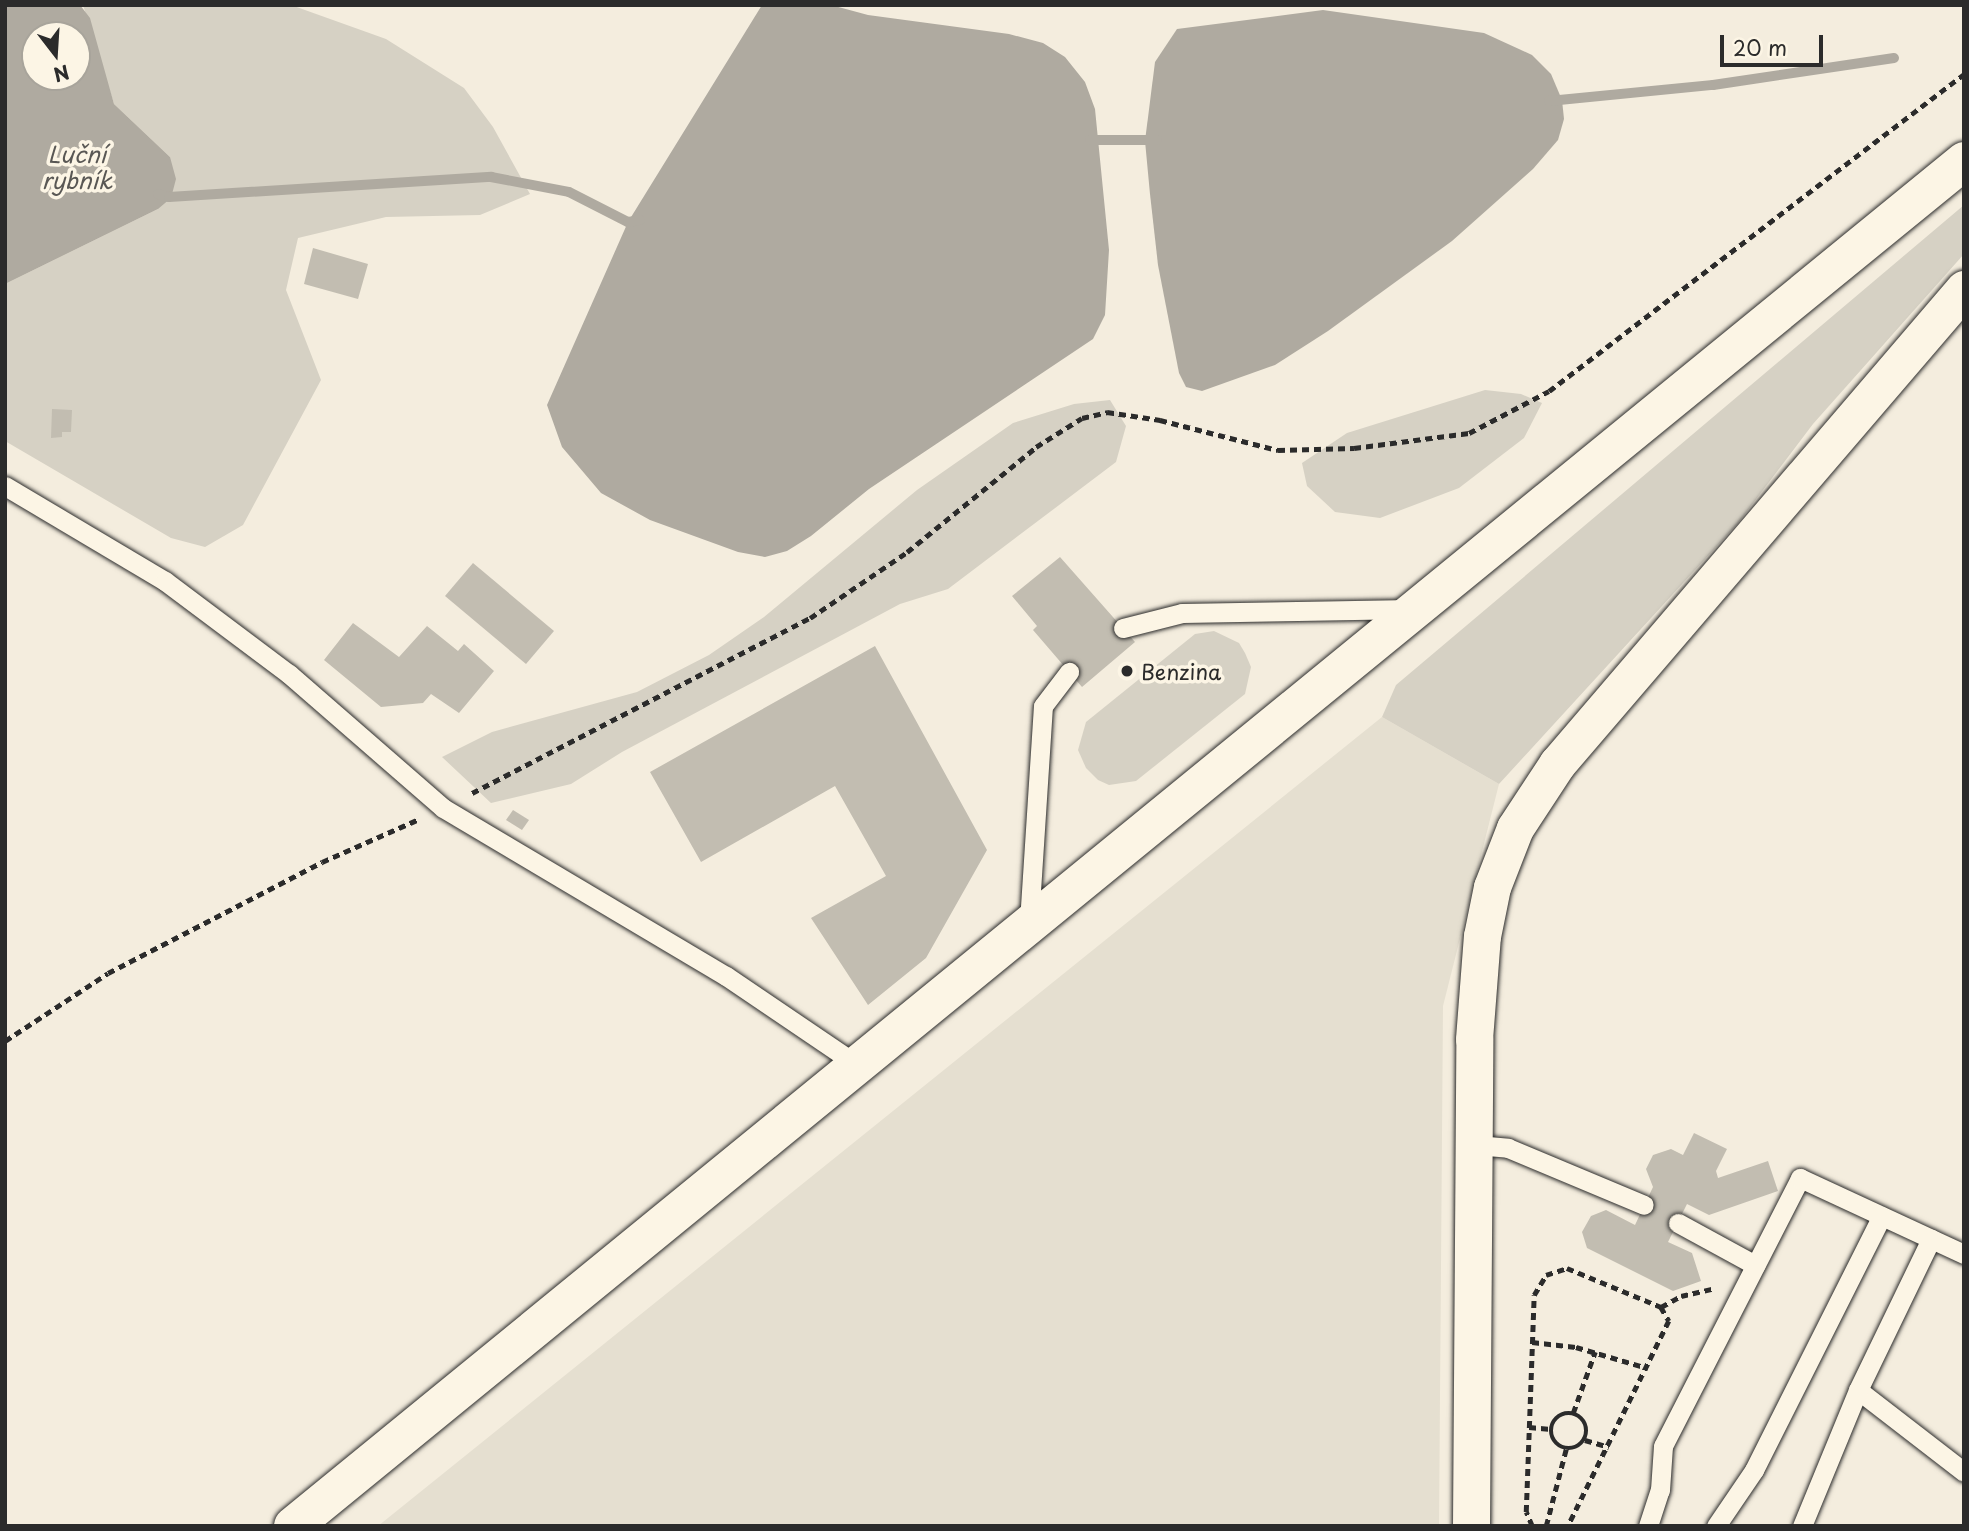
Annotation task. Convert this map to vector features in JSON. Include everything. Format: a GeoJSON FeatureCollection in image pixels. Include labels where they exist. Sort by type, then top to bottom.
{"type":"FeatureCollection","features":[{"type":"Feature","properties":{"kind":"main road"},"geometry":{"type":"LineString","coordinates":[[301,1520],[1029,922],[1964,161]]}},
{"type":"Feature","properties":{"kind":"street"},"geometry":{"type":"LineString","coordinates":[[1471,1526],[1476,1145],[1474,1039],[1482,936],[1492,887],[1515,828],[1557,764],[1964,289]]}},
{"type":"Feature","properties":{"kind":"lane"},"geometry":{"type":"LineString","coordinates":[[5,486],[175,589],[289,674],[443,808],[726,976],[856,1064]]}},
{"type":"Feature","properties":{"kind":"lane"},"geometry":{"type":"LineString","coordinates":[[1123,628],[1195,612],[1416,609]]}},
{"type":"Feature","properties":{"kind":"lane"},"geometry":{"type":"LineString","coordinates":[[1029,922],[1043,706],[1069,672]]}},
{"type":"Feature","properties":{"kind":"lane"},"geometry":{"type":"LineString","coordinates":[[1476,1145],[1508,1148],[1644,1205]]}},
{"type":"Feature","properties":{"kind":"lane"},"geometry":{"type":"LineString","coordinates":[[1648,1526],[1660,1490],[1663,1446],[1800,1178],[1964,1254]]}},
{"type":"Feature","properties":{"kind":"lane"},"geometry":{"type":"LineString","coordinates":[[1716,1526],[1754,1470],[1882,1216]]}},
{"type":"Feature","properties":{"kind":"lane"},"geometry":{"type":"LineString","coordinates":[[1678,1223],[1755,1265]]}},
{"type":"Feature","properties":{"kind":"lane"},"geometry":{"type":"LineString","coordinates":[[1802,1526],[1858,1390],[1931,1239]]}},
{"type":"Feature","properties":{"kind":"lane"},"geometry":{"type":"LineString","coordinates":[[1858,1390],[1964,1472]]}},
{"type":"Feature","properties":{"kind":"path"},"geometry":{"type":"LineString","coordinates":[[5,1041],[108,973],[322,862],[443,808],[810,618],[907,552],[1037,447],[1082,418],[1107,412],[1160,420],[1278,450],[1354,448],[1469,432],[1549,391],[1964,74]]}},
{"type":"Feature","properties":{"kind":"path"},"geometry":{"type":"LineString","coordinates":[[1532,1526],[1526,1512],[1534,1295],[1546,1275],[1556,1270],[1576,1268],[1661,1307],[1669,1321],[1568,1526]]}},
{"type":"Feature","properties":{"kind":"path"},"geometry":{"type":"LineString","coordinates":[[1661,1307],[1707,1289],[1744,1286]]}},
{"type":"Feature","properties":{"kind":"path"},"geometry":{"type":"LineString","coordinates":[[1532,1342],[1595,1352],[1648,1368]]}},
{"type":"Feature","properties":{"kind":"path"},"geometry":{"type":"LineString","coordinates":[[1573,1413],[1595,1352]]}},
{"type":"Feature","properties":{"kind":"path"},"geometry":{"type":"LineString","coordinates":[[1551,1429],[1559,1416],[1573,1413],[1585,1422],[1585,1440]]}},
{"type":"Feature","properties":{"kind":"path"},"geometry":{"type":"LineString","coordinates":[[1529,1427],[1551,1429]]}},
{"type":"Feature","properties":{"kind":"path"},"geometry":{"type":"LineString","coordinates":[[1551,1429],[1558,1446],[1566,1449],[1585,1440],[1609,1447]]}},
{"type":"Feature","properties":{"kind":"path"},"geometry":{"type":"LineString","coordinates":[[1546,1526],[1566,1449]]}},
{"type":"Feature","properties":{"kind":"shaded area"},"geometry":{"type":"Polygon","coordinates":[[[83,5],[291,5],[386,39],[464,88],[493,127],[530,194],[480,215],[386,217],[298,238],[286,290],[321,380],[243,525],[205,547],[171,538],[5,441],[5,284],[158,209],[170,157],[114,104],[91,31],[91,21],[88,21],[83,5]]]}},
{"type":"Feature","properties":{"kind":"shaded area"},"geometry":{"type":"Polygon","coordinates":[[[1964,205],[1964,254],[1813,424],[1738,523],[1499,784],[1382,717],[1396,685],[1964,205]]]}},
{"type":"Feature","properties":{"kind":"shaded area"},"geometry":{"type":"Polygon","coordinates":[[[1485,390],[1521,394],[1542,403],[1524,438],[1459,488],[1380,518],[1335,512],[1307,486],[1302,463],[1347,433],[1485,390]]]}},
{"type":"Feature","properties":{"kind":"shaded area"},"geometry":{"type":"Polygon","coordinates":[[[1110,400],[1126,426],[1116,462],[948,589],[900,604],[622,752],[571,784],[491,803],[442,757],[492,732],[637,692],[709,655],[764,617],[917,490],[1013,423],[1074,404],[1110,400]]]}},
{"type":"Feature","properties":{"kind":"shaded area"},"geometry":{"type":"Polygon","coordinates":[[[1214,631],[1239,643],[1245,653],[1251,667],[1245,694],[1136,781],[1109,785],[1098,780],[1086,768],[1078,750],[1086,722],[1195,634],[1214,631]]]}},
{"type":"Feature","properties":{"kind":"shaded area"},"geometry":{"type":"Polygon","coordinates":[[[1382,717],[1499,784],[1443,1006],[1439,1526],[378,1526],[1382,717]]]}},
{"type":"Feature","properties":{"kind":"water","name":"Luční rybník"},"geometry":{"type":"Polygon","coordinates":[[[5,5],[80,5],[90,18],[91,21],[21,21],[21,91],[91,91],[91,22],[114,104],[170,157],[176,179],[171,198],[158,209],[5,284],[5,5]]]}},
{"type":"Feature","properties":{"kind":"water"},"geometry":{"type":"Polygon","coordinates":[[[762,5],[831,5],[868,15],[1009,34],[1043,43],[1065,57],[1085,82],[1095,109],[1109,250],[1105,315],[1093,339],[869,489],[811,536],[787,551],[765,557],[738,552],[650,520],[601,493],[562,447],[547,405],[628,222],[762,5]]]}},
{"type":"Feature","properties":{"kind":"water"},"geometry":{"type":"Polygon","coordinates":[[[1323,10],[1484,33],[1532,55],[1551,74],[1562,100],[1564,119],[1558,140],[1533,169],[1452,241],[1328,331],[1275,365],[1202,391],[1186,387],[1179,373],[1158,265],[1150,194],[1145,141],[1155,62],[1177,29],[1323,10]]]}},
{"type":"Feature","properties":{"kind":"building"},"geometry":{"type":"Polygon","coordinates":[[[313,248],[368,264],[358,299],[304,284],[313,248]]]}},
{"type":"Feature","properties":{"kind":"building"},"geometry":{"type":"Polygon","coordinates":[[[52,409],[72,410],[71,432],[62,432],[62,437],[51,438],[52,409]]]}},
{"type":"Feature","properties":{"kind":"building"},"geometry":{"type":"Polygon","coordinates":[[[1060,557],[1135,642],[1082,687],[1033,630],[1037,626],[1012,596],[1060,557]]]}},
{"type":"Feature","properties":{"kind":"building"},"geometry":{"type":"Polygon","coordinates":[[[473,563],[554,631],[526,664],[445,596],[473,563]]]}},
{"type":"Feature","properties":{"kind":"building"},"geometry":{"type":"Polygon","coordinates":[[[353,623],[399,657],[427,626],[458,651],[464,644],[494,671],[459,713],[431,694],[423,703],[381,707],[324,660],[353,623]]]}},
{"type":"Feature","properties":{"kind":"building"},"geometry":{"type":"Polygon","coordinates":[[[875,646],[987,850],[926,958],[868,1005],[811,918],[886,876],[835,786],[701,862],[650,772],[875,646]]]}},
{"type":"Feature","properties":{"kind":"building"},"geometry":{"type":"Polygon","coordinates":[[[513,810],[529,820],[522,830],[506,820],[513,810]]]}},
{"type":"Feature","properties":{"kind":"building"},"geometry":{"type":"Polygon","coordinates":[[[1694,1133],[1727,1149],[1716,1171],[1718,1178],[1768,1161],[1778,1191],[1709,1215],[1687,1204],[1668,1242],[1692,1253],[1701,1281],[1673,1291],[1587,1248],[1582,1232],[1591,1216],[1606,1210],[1635,1225],[1653,1187],[1646,1169],[1653,1155],[1671,1149],[1683,1155],[1694,1133]]]}},
{"type":"Feature","properties":{"kind":"waterway"},"geometry":{"type":"LineString","coordinates":[[1549,101],[1713,85],[1894,58]]}},
{"type":"Feature","properties":{"kind":"waterway"},"geometry":{"type":"LineString","coordinates":[[1090,140],[1157,140]]}},
{"type":"Feature","properties":{"kind":"waterway"},"geometry":{"type":"LineString","coordinates":[[158,194],[169,197],[491,177],[569,192],[628,222],[640,220]]}},
{"type":"Feature","properties":{"kind":"place","name":"Benzina"},"geometry":{"type":"Point","coordinates":[1127,671]}}]}
